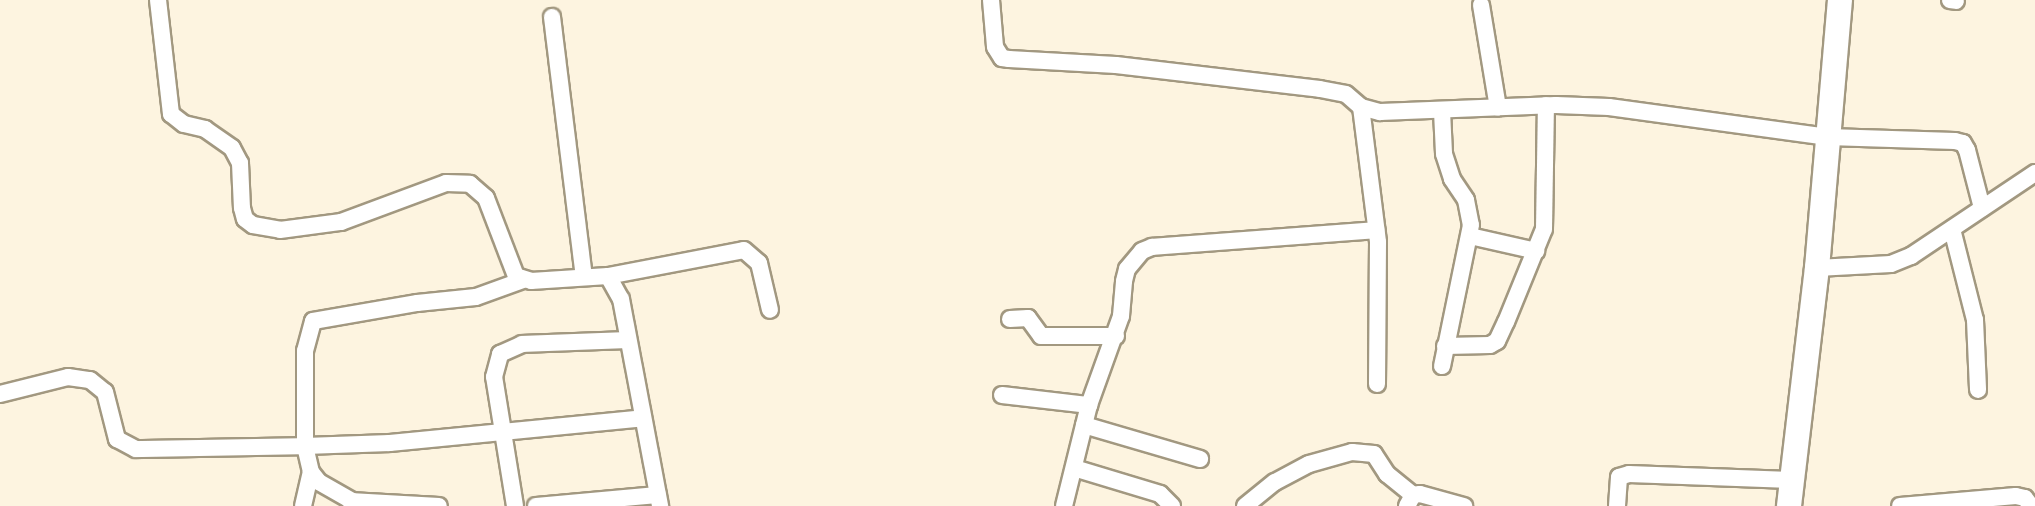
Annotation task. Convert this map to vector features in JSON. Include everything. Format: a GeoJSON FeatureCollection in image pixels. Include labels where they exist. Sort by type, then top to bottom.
{"type":"FeatureCollection","features":[{"type":"Feature","properties":{"kind":"highway"},"geometry":{"type":"LineString","coordinates":[[1789,506],[1817,268],[1840,0]]}},
{"type":"Feature","properties":{"kind":"street"},"geometry":{"type":"LineString","coordinates":[[158,0],[171,114],[184,124],[205,129],[232,148],[240,163],[245,219],[262,229],[308,228],[341,222],[446,183],[470,184],[486,198],[509,265],[523,280]]}},
{"type":"Feature","properties":{"kind":"street"},"geometry":{"type":"LineString","coordinates":[[991,0],[995,47],[1002,58],[1116,65],[1320,89],[1346,94],[1361,107],[1380,112],[1546,105],[1609,107],[1828,137],[1963,143],[1983,208]]}},
{"type":"Feature","properties":{"kind":"street"},"geometry":{"type":"LineString","coordinates":[[1481,5],[1498,108]]}},
{"type":"Feature","properties":{"kind":"street"},"geometry":{"type":"LineString","coordinates":[[552,17],[584,276]]}},
{"type":"Feature","properties":{"kind":"street"},"geometry":{"type":"LineString","coordinates":[[1446,346],[1479,347],[1497,341],[1536,251],[1544,229],[1547,207],[1546,105]]}},
{"type":"Feature","properties":{"kind":"street"},"geometry":{"type":"LineString","coordinates":[[1361,107],[1376,230],[1377,384]]}},
{"type":"Feature","properties":{"kind":"street"},"geometry":{"type":"LineString","coordinates":[[1442,111],[1443,154],[1452,178],[1466,200],[1470,236],[1458,275],[1442,366]]}},
{"type":"Feature","properties":{"kind":"street"},"geometry":{"type":"LineString","coordinates":[[1817,268],[1891,264],[1952,229],[2035,173]]}},
{"type":"Feature","properties":{"kind":"street"},"geometry":{"type":"LineString","coordinates":[[1952,229],[1975,320],[1978,390]]}},
{"type":"Feature","properties":{"kind":"street"},"geometry":{"type":"LineString","coordinates":[[1064,506],[1089,405],[1116,336],[1127,269],[1142,251],[1152,247],[1376,230]]}},
{"type":"Feature","properties":{"kind":"street"},"geometry":{"type":"LineString","coordinates":[[1470,236],[1536,251]]}},
{"type":"Feature","properties":{"kind":"street"},"geometry":{"type":"LineString","coordinates":[[303,506],[311,472],[305,446],[305,351],[313,321],[417,303],[476,297],[523,280],[608,276],[744,250],[759,263],[770,310]]}},
{"type":"Feature","properties":{"kind":"street"},"geometry":{"type":"LineString","coordinates":[[536,506],[659,500],[627,340],[621,298],[608,276]]}},
{"type":"Feature","properties":{"kind":"street"},"geometry":{"type":"LineString","coordinates":[[1010,319],[1028,318],[1041,336],[1116,336]]}},
{"type":"Feature","properties":{"kind":"street"},"geometry":{"type":"LineString","coordinates":[[515,506],[494,377],[500,354],[522,344],[627,340]]}},
{"type":"Feature","properties":{"kind":"street"},"geometry":{"type":"LineString","coordinates":[[0,394],[68,377],[90,380],[105,392],[117,439],[136,449],[305,446],[503,432],[643,418]]}},
{"type":"Feature","properties":{"kind":"street"},"geometry":{"type":"LineString","coordinates":[[1002,395],[1089,405]]}},
{"type":"Feature","properties":{"kind":"street"},"geometry":{"type":"LineString","coordinates":[[1084,425],[1200,459]]}},
{"type":"Feature","properties":{"kind":"street"},"geometry":{"type":"LineString","coordinates":[[1245,506],[1275,482],[1309,464],[1352,452],[1374,454],[1387,474],[1410,501],[1433,496],[1464,506]]}},
{"type":"Feature","properties":{"kind":"street"},"geometry":{"type":"LineString","coordinates":[[1074,468],[1160,494],[1172,506]]}},
{"type":"Feature","properties":{"kind":"street"},"geometry":{"type":"LineString","coordinates":[[311,472],[354,503],[439,506]]}},
{"type":"Feature","properties":{"kind":"street"},"geometry":{"type":"LineString","coordinates":[[1617,506],[1619,477],[1629,474],[1791,480]]}},
{"type":"Feature","properties":{"kind":"street"},"geometry":{"type":"LineString","coordinates":[[1900,506],[2016,496],[2025,498],[2031,506]]}}]}
